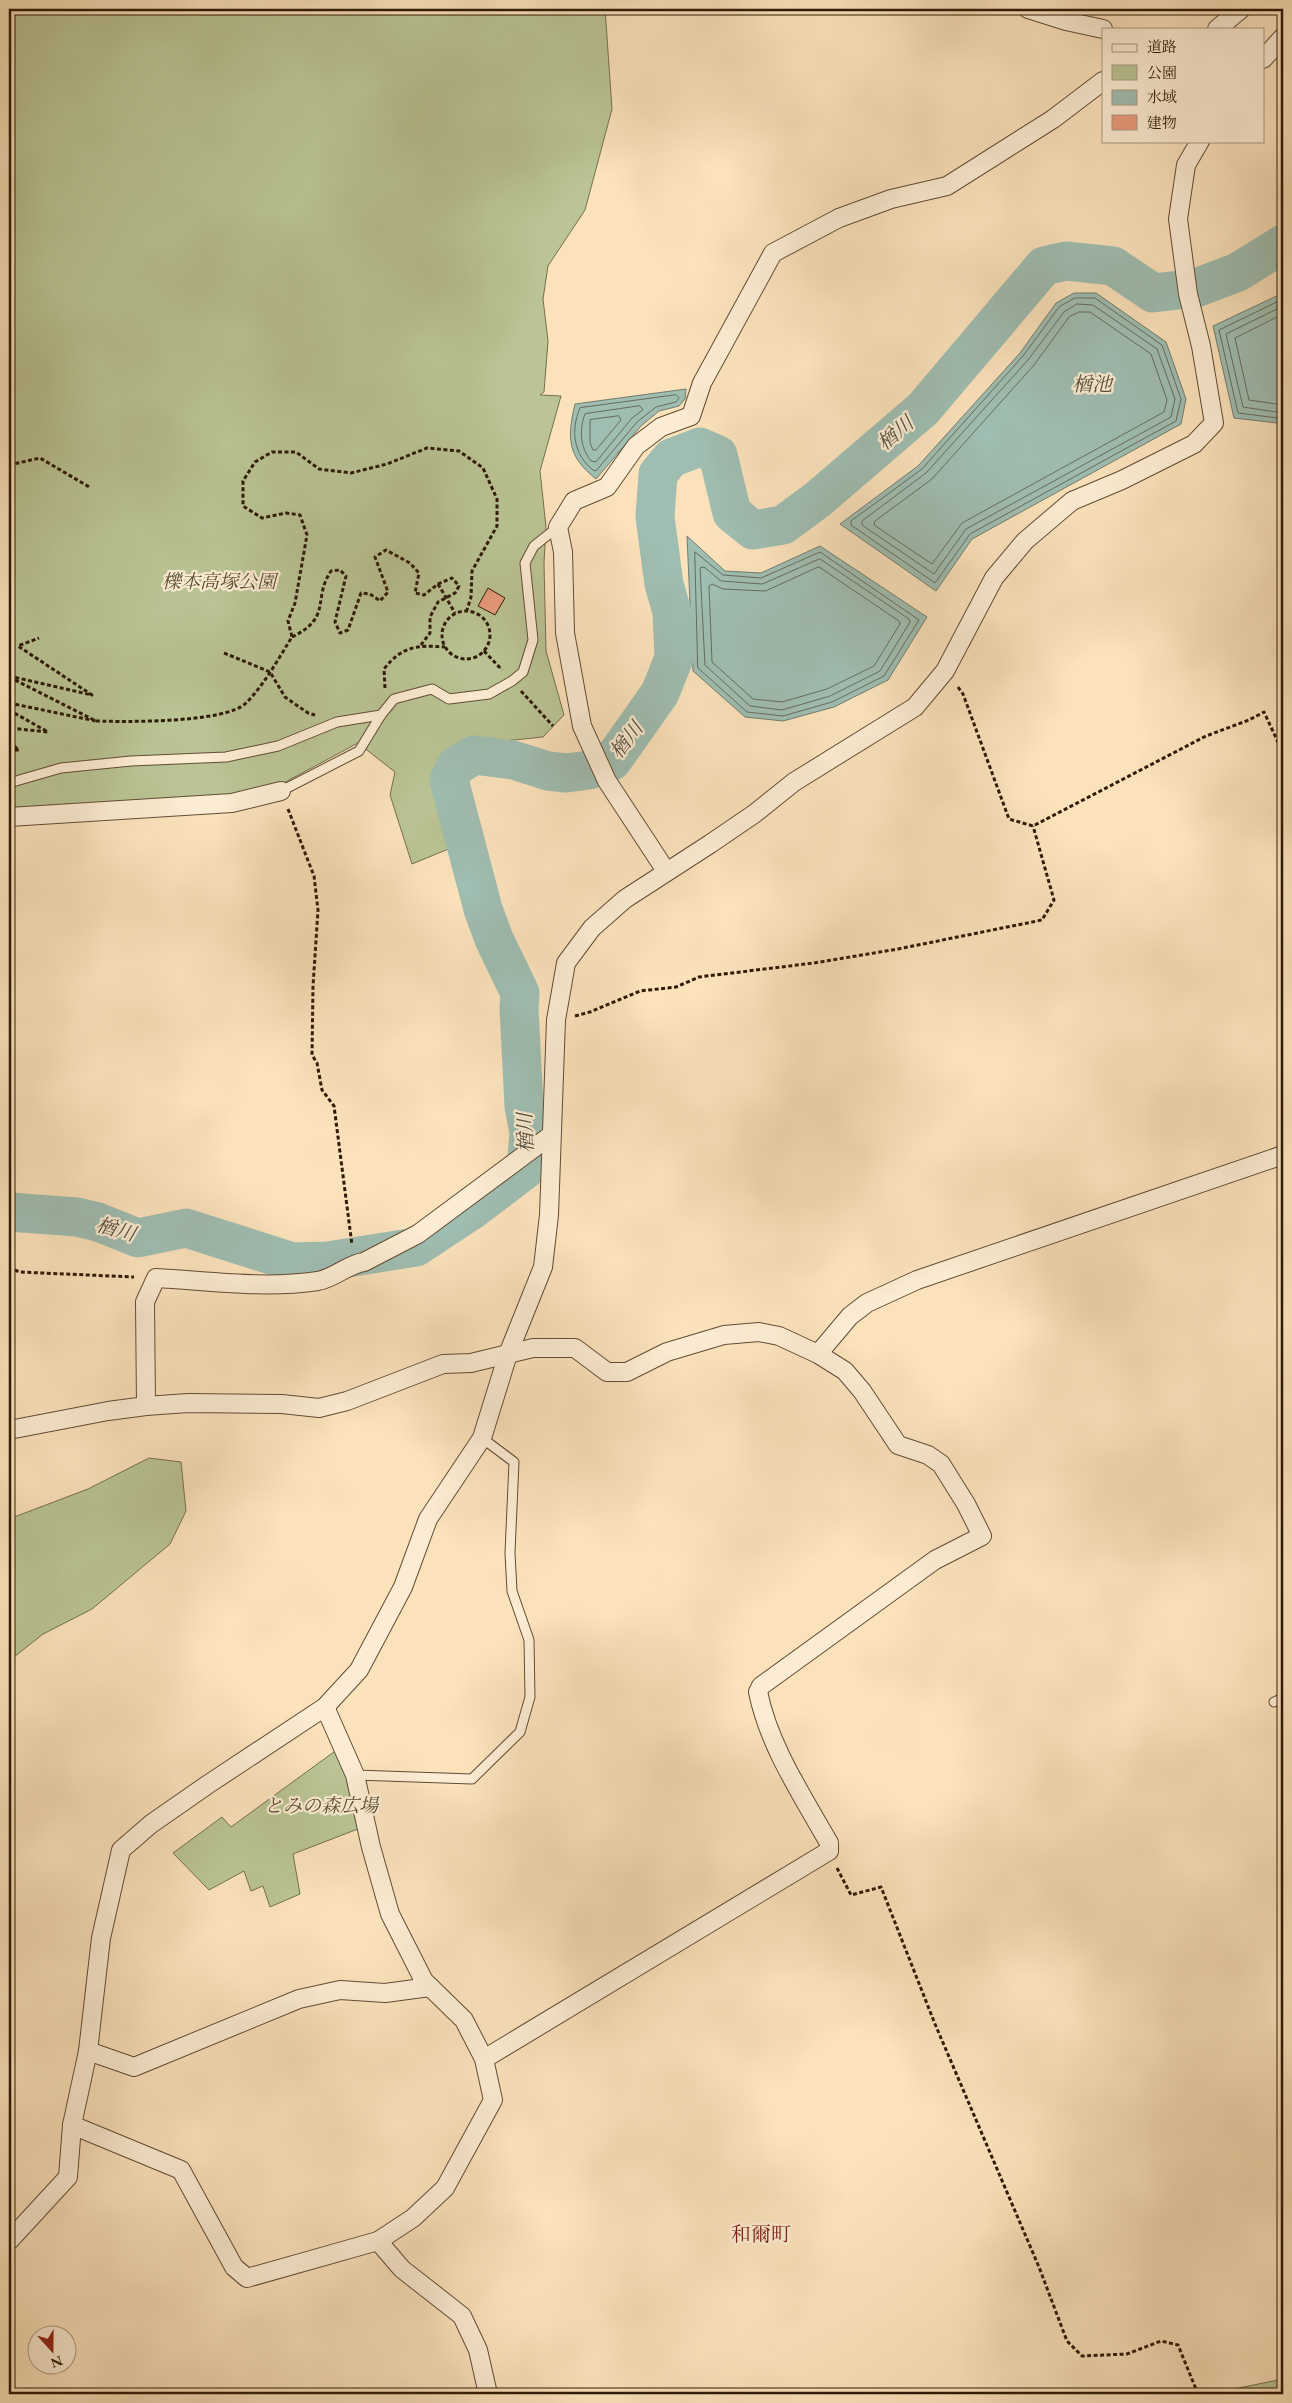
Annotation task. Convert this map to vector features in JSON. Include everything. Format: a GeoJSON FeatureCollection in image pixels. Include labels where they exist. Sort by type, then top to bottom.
{"type":"FeatureCollection","features":[{"type":"Feature","properties":{"kind":"street"},"geometry":{"type":"LineString","coordinates":[[1028,9],[1102,30]]}},
{"type":"Feature","properties":{"kind":"street"},"geometry":{"type":"LineString","coordinates":[[1218,28],[1241,9]]}},
{"type":"Feature","properties":{"kind":"street"},"geometry":{"type":"LineString","coordinates":[[1264,59],[1283,37]]}},
{"type":"Feature","properties":{"kind":"street"},"geometry":{"type":"LineString","coordinates":[[666,871],[617,797],[582,726],[565,633],[563,552],[558,527],[574,501],[607,487],[636,446],[661,426],[691,416],[702,383],[774,253],[839,218],[891,199],[947,186],[1053,119],[1102,82]]}},
{"type":"Feature","properties":{"kind":"street"},"geometry":{"type":"LineString","coordinates":[[9,2241],[68,2177],[72,2125],[88,2051],[101,1938],[121,1850],[151,1824],[325,1707],[358,1670],[403,1587],[428,1519],[482,1438],[508,1354],[543,1267],[549,1215],[550,1136],[556,1020],[566,963],[592,928],[625,899],[754,814],[794,782],[915,707],[945,670],[994,578],[1025,541],[1072,501],[1122,480],[1194,444],[1214,423],[1202,346],[1188,294],[1178,219],[1186,165],[1199,142]]}},
{"type":"Feature","properties":{"kind":"street"},"geometry":{"type":"LineString","coordinates":[[9,817],[232,803],[281,791]]}},
{"type":"Feature","properties":{"kind":"street"},"geometry":{"type":"LineString","coordinates":[[146,1406],[145,1302],[156,1278],[250,1286],[322,1280],[357,1263],[364,1262],[418,1234],[550,1136]]}},
{"type":"Feature","properties":{"kind":"street"},"geometry":{"type":"LineString","coordinates":[[818,1354],[850,1316],[867,1303],[917,1280],[1283,1155]]}},
{"type":"Feature","properties":{"kind":"street"},"geometry":{"type":"LineString","coordinates":[[9,1430],[108,1411],[188,1403],[282,1404],[319,1408],[348,1401],[443,1364],[471,1362],[533,1348],[575,1348],[607,1372],[627,1372],[677,1349],[724,1335],[759,1332],[779,1336],[818,1354],[844,1371],[862,1391],[898,1445],[928,1455],[941,1464],[966,1504],[982,1536],[935,1560],[761,1686],[758,1692],[761,1709],[784,1761],[829,1843],[830,1851],[484,2059]]}},
{"type":"Feature","properties":{"kind":"street"},"geometry":{"type":"LineString","coordinates":[[72,2125],[181,2170],[234,2267],[247,2278],[378,2241],[413,2218],[445,2188],[458,2167],[493,2100],[484,2059],[464,2020],[424,1981],[390,1914],[371,1848],[355,1775],[325,1707]]}},
{"type":"Feature","properties":{"kind":"street"},"geometry":{"type":"LineString","coordinates":[[88,2051],[134,2067],[300,1999],[340,1990],[385,1993],[430,1987]]}},
{"type":"Feature","properties":{"kind":"street"},"geometry":{"type":"LineString","coordinates":[[378,2241],[402,2269],[462,2316],[478,2350],[488,2394]]}},
{"type":"Feature","properties":{"kind":"lane"},"geometry":{"type":"LineString","coordinates":[[281,791],[359,751],[381,715],[394,699],[432,688],[449,699],[489,694],[512,682],[523,672],[533,640],[525,563],[534,546],[558,527]]}},
{"type":"Feature","properties":{"kind":"lane"},"geometry":{"type":"LineString","coordinates":[[9,783],[61,768],[132,761],[226,757],[278,746],[337,722],[381,715]]}},
{"type":"Feature","properties":{"kind":"lane"},"geometry":{"type":"LineString","coordinates":[[355,1775],[472,1778],[520,1732],[530,1697],[529,1640],[512,1591],[510,1553],[514,1462],[482,1438]]}},
{"type":"Feature","properties":{"kind":"lane"},"geometry":{"type":"LineString","coordinates":[[1274,1702],[1283,1698]]}},
{"type":"Feature","properties":{"kind":"path"},"geometry":{"type":"LineString","coordinates":[[292,637],[288,622],[295,604],[307,535],[300,515],[286,513],[262,518],[242,506],[243,481],[255,462],[272,452],[296,452],[319,469],[351,473],[386,464],[426,448],[459,451],[483,468],[497,499],[497,526],[472,571],[471,597],[467,610]]}},
{"type":"Feature","properties":{"kind":"path"},"geometry":{"type":"LineString","coordinates":[[9,465],[40,458],[91,488]]}},
{"type":"Feature","properties":{"kind":"path"},"geometry":{"type":"LineString","coordinates":[[9,703],[96,721],[140,722],[213,715],[245,704],[270,672],[292,637],[308,629],[316,619],[322,600],[324,581],[331,571],[340,570],[346,576],[335,622],[340,633],[348,630],[361,593],[370,594],[380,601],[388,592],[375,557],[386,550],[410,563],[419,573],[415,593],[424,595],[438,584],[452,578],[459,586],[455,593],[438,602],[430,617],[430,633],[421,645]]}},
{"type":"Feature","properties":{"kind":"path"},"geometry":{"type":"LineString","coordinates":[[438,584],[455,613]]}},
{"type":"Feature","properties":{"kind":"path"},"geometry":{"type":"LineString","coordinates":[[467,610],[477,613],[488,625],[490,641],[484,651],[475,657],[464,659],[453,655],[445,647],[442,634],[446,622],[455,613],[467,610]]}},
{"type":"Feature","properties":{"kind":"path"},"geometry":{"type":"LineString","coordinates":[[9,677],[92,695],[18,646],[39,638]]}},
{"type":"Feature","properties":{"kind":"path"},"geometry":{"type":"LineString","coordinates":[[394,699],[385,692],[384,669],[395,654],[421,645],[445,647]]}},
{"type":"Feature","properties":{"kind":"path"},"geometry":{"type":"LineString","coordinates":[[224,653],[270,672],[284,697],[308,713],[337,722]]}},
{"type":"Feature","properties":{"kind":"path"},"geometry":{"type":"LineString","coordinates":[[945,670],[963,694],[1009,819],[1032,826],[1206,736],[1249,720],[1264,712],[1283,753]]}},
{"type":"Feature","properties":{"kind":"path"},"geometry":{"type":"LineString","coordinates":[[9,677],[96,721]]}},
{"type":"Feature","properties":{"kind":"path"},"geometry":{"type":"LineString","coordinates":[[9,710],[48,732],[9,728]]}},
{"type":"Feature","properties":{"kind":"path"},"geometry":{"type":"LineString","coordinates":[[9,742],[19,750],[9,750]]}},
{"type":"Feature","properties":{"kind":"path"},"geometry":{"type":"LineString","coordinates":[[281,791],[314,876],[318,910],[313,986],[312,1055],[317,1063],[322,1090],[334,1106],[351,1243],[357,1263]]}},
{"type":"Feature","properties":{"kind":"path"},"geometry":{"type":"LineString","coordinates":[[556,1020],[590,1012],[640,991],[676,987],[698,977],[814,963],[889,951],[1042,920],[1054,900],[1032,826]]}},
{"type":"Feature","properties":{"kind":"path"},"geometry":{"type":"LineString","coordinates":[[9,1267],[20,1272],[156,1278]]}},
{"type":"Feature","properties":{"kind":"path"},"geometry":{"type":"LineString","coordinates":[[830,1851],[851,1895],[881,1887],[935,2024],[1039,2267],[1067,2341],[1082,2356],[1127,2354],[1161,2341],[1178,2345],[1198,2394]]}},
{"type":"Feature","properties":{"kind":"green space","name":"櫟本高塚公園"},"geometry":{"type":"Polygon","coordinates":[[[9,9],[605,9],[612,109],[585,210],[548,266],[543,299],[548,341],[544,392],[540,395],[561,396],[540,471],[546,527],[544,563],[546,651],[564,715],[543,737],[465,745],[432,788],[451,848],[412,864],[390,795],[395,772],[358,743],[276,787],[213,800],[9,813],[9,9]]]}},
{"type":"Feature","properties":{"kind":"green space"},"geometry":{"type":"Polygon","coordinates":[[[149,1458],[181,1462],[186,1511],[170,1544],[92,1609],[43,1634],[14,1657],[9,1666],[9,1519],[88,1489],[149,1458]]]}},
{"type":"Feature","properties":{"kind":"green space","name":"とみの森広場"},"geometry":{"type":"Polygon","coordinates":[[[342,1746],[363,1827],[293,1854],[300,1894],[270,1907],[263,1886],[251,1891],[244,1871],[209,1890],[173,1853],[222,1817],[231,1827],[342,1746]]]}},
{"type":"Feature","properties":{"kind":"green space"},"geometry":{"type":"Polygon","coordinates":[[[1283,2379],[1283,2394],[1189,2394],[1229,2390],[1283,2379]]]}},
{"type":"Feature","properties":{"kind":"water","name":"楢池"},"geometry":{"type":"Polygon","coordinates":[[[1074,293],[1096,293],[1166,342],[1186,399],[1181,424],[972,539],[936,591],[840,524],[918,466],[1020,353],[1056,303],[1074,293]]]}},
{"type":"Feature","properties":{"kind":"water"},"geometry":{"type":"Polygon","coordinates":[[[1283,293],[1283,431],[1277,423],[1234,418],[1213,326],[1283,293]]]}},
{"type":"Feature","properties":{"kind":"water"},"geometry":{"type":"Polygon","coordinates":[[[686,389],[685,399],[679,406],[659,411],[641,426],[596,479],[579,462],[570,437],[575,404],[686,389]]]}},
{"type":"Feature","properties":{"kind":"water"},"geometry":{"type":"Polygon","coordinates":[[[687,536],[725,571],[761,573],[820,546],[927,617],[888,680],[834,707],[783,721],[745,717],[693,671],[687,536]]]}},
{"type":"Feature","properties":{"kind":"building"},"geometry":{"type":"Polygon","coordinates":[[[488,588],[505,598],[495,615],[478,606],[488,588]]]}},
{"type":"Feature","properties":{"kind":"waterway","name":"楢川"},"geometry":{"type":"LineString","coordinates":[[9,1212],[77,1217],[98,1222],[138,1238],[186,1228],[293,1262],[328,1261],[416,1247],[472,1210],[526,1169],[529,1133],[524,1106],[519,1008],[520,993],[494,939],[483,909],[449,780],[456,766],[474,755],[513,760],[548,771],[566,773],[589,770],[612,761],[660,693],[674,658],[672,612],[664,584],[655,517],[658,474],[671,458],[700,447],[718,455],[732,513],[753,530],[783,525],[817,500],[923,409],[1044,266],[1066,261],[1113,266],[1153,293],[1196,288],[1238,272],[1283,244]]}},
{"type":"Feature","properties":{"kind":"district","name":"和爾町"},"geometry":{"type":"Point","coordinates":[761,2234]}}]}
